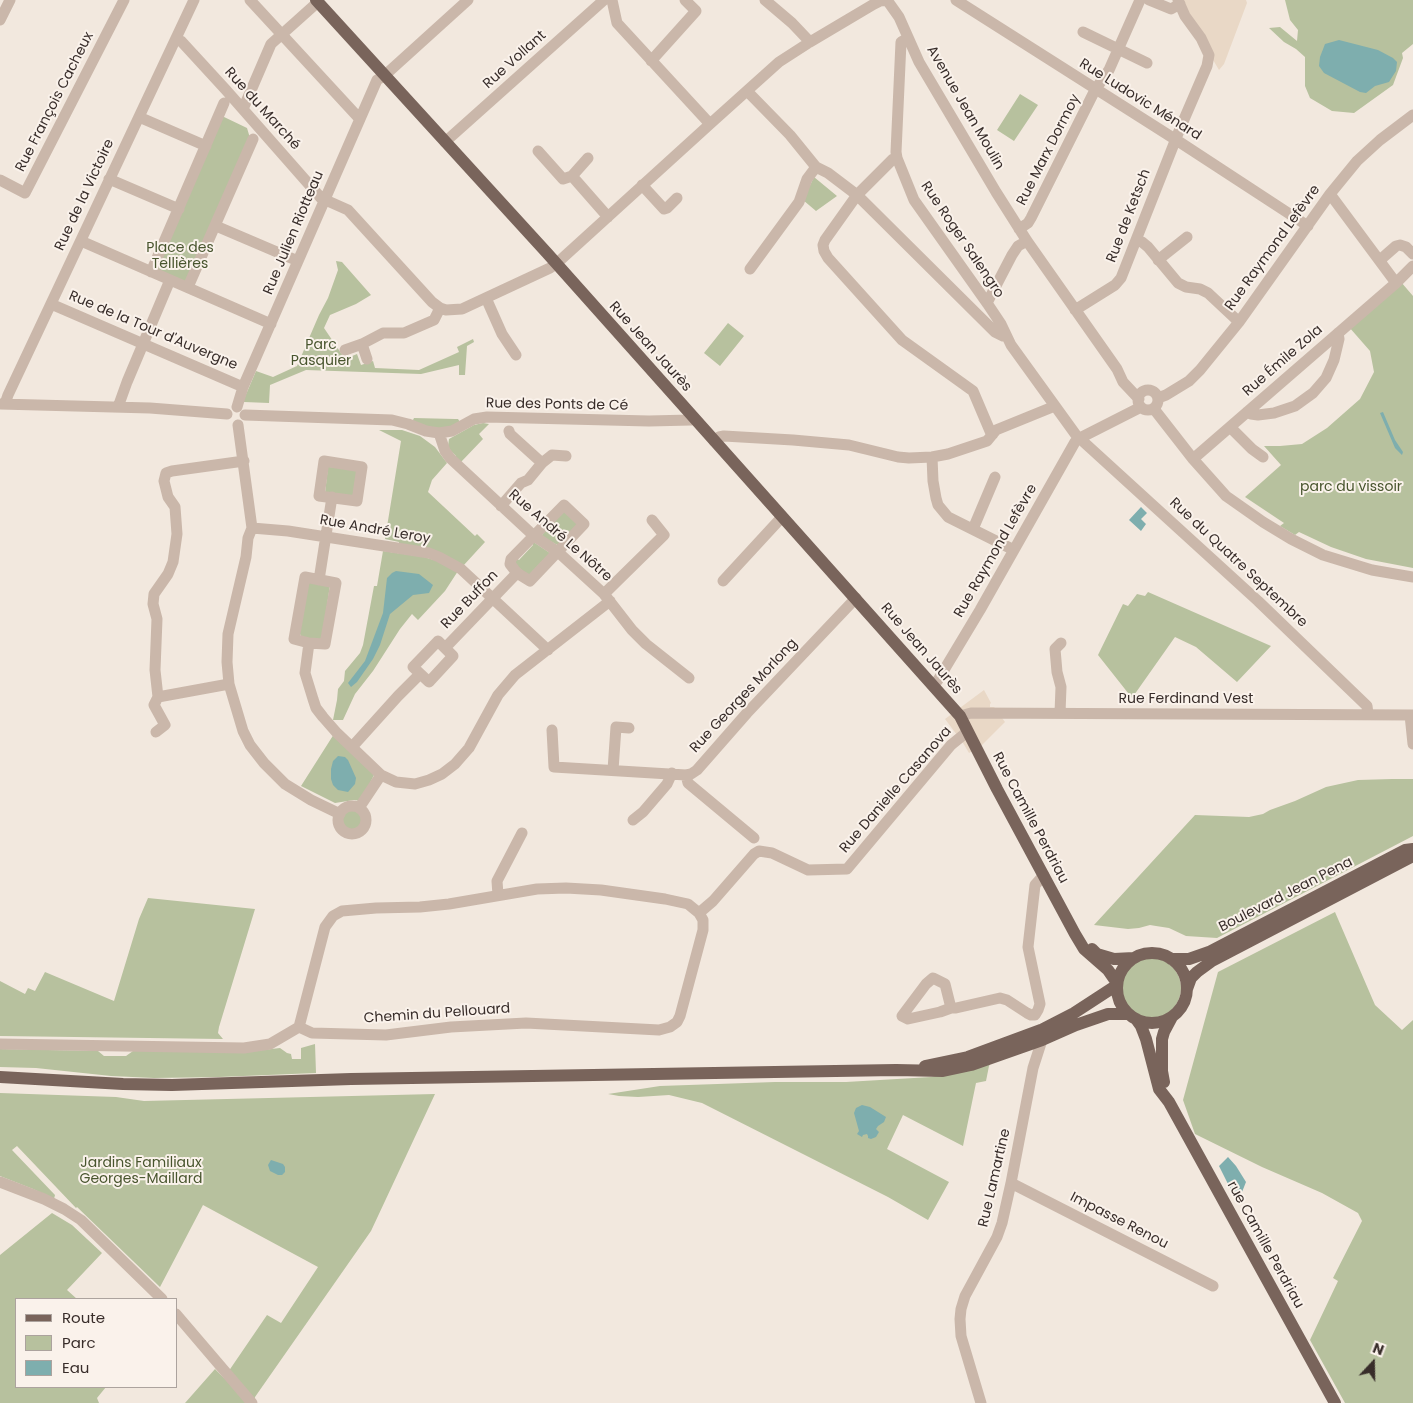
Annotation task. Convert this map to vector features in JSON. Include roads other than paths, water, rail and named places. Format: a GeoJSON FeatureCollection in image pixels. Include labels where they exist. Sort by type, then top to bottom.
{"type":"FeatureCollection","features":[{"type":"Feature","properties":{"kind":"main road","name":"Rue Jean Jaurès"},"geometry":{"type":"LineString","coordinates":[[317,1],[556,264],[960,716]]}},
{"type":"Feature","properties":{"kind":"main road","name":"Rue Camille Perdriau"},"geometry":{"type":"LineString","coordinates":[[960,716],[1075,934],[1084,949],[1108,970],[1117,984]]}},
{"type":"Feature","properties":{"kind":"main road","name":"Boulevard Jean Pena"},"geometry":{"type":"LineString","coordinates":[[1171,959],[1189,959],[1209,952],[1405,850],[1413,849]]}},
{"type":"Feature","properties":{"kind":"main road","name":"Boulevard Jean Pena"},"geometry":{"type":"LineString","coordinates":[[1187,989],[1191,978],[1212,961],[1413,856]]}},
{"type":"Feature","properties":{"kind":"main road","name":"Rue Camille Perdriau"},"geometry":{"type":"LineString","coordinates":[[1075,934],[1098,954],[1114,959],[1134,958]]}},
{"type":"Feature","properties":{"kind":"main road"},"geometry":{"type":"LineString","coordinates":[[1132,1017],[1121,1005],[1117,995],[1120,973],[1126,964],[1143,954],[1153,953],[1162,954],[1178,964],[1186,980],[1187,989],[1183,1005],[1172,1017],[1164,1032],[1161,1051],[1162,1071],[1169,1102]]}},
{"type":"Feature","properties":{"kind":"main road"},"geometry":{"type":"LineString","coordinates":[[0,1077],[172,1085],[351,1079],[943,1071],[971,1065],[1025,1046],[1117,984]]}},
{"type":"Feature","properties":{"kind":"main road"},"geometry":{"type":"LineString","coordinates":[[909,1070],[968,1057],[1108,1014],[1132,1017],[1154,1023],[1172,1017]]}},
{"type":"Feature","properties":{"kind":"main road","name":"rue Camille Perdriau"},"geometry":{"type":"LineString","coordinates":[[1132,1017],[1141,1026],[1146,1039],[1159,1089],[1169,1102],[1335,1403]]}},
{"type":"Feature","properties":{"kind":"street"},"geometry":{"type":"LineString","coordinates":[[0,20],[10,0]]}},
{"type":"Feature","properties":{"kind":"street","name":"Rue François Cacheux"},"geometry":{"type":"LineString","coordinates":[[0,180],[25,193],[124,0]]}},
{"type":"Feature","properties":{"kind":"street","name":"Rue de la Victoire"},"geometry":{"type":"LineString","coordinates":[[2,404],[8,395],[194,0]]}},
{"type":"Feature","properties":{"kind":"street"},"geometry":{"type":"LineString","coordinates":[[250,0],[356,116],[360,118]]}},
{"type":"Feature","properties":{"kind":"street","name":"Rue Julien Riotteau"},"geometry":{"type":"LineString","coordinates":[[241,411],[244,386],[377,80],[384,76],[468,0]]}},
{"type":"Feature","properties":{"kind":"street","name":"Rue Vollant"},"geometry":{"type":"LineString","coordinates":[[445,142],[604,0]]}},
{"type":"Feature","properties":{"kind":"street"},"geometry":{"type":"LineString","coordinates":[[612,0],[617,23],[710,124]]}},
{"type":"Feature","properties":{"kind":"street"},"geometry":{"type":"LineString","coordinates":[[651,60],[696,11],[685,0]]}},
{"type":"Feature","properties":{"kind":"street"},"geometry":{"type":"LineString","coordinates":[[765,0],[792,23],[810,42]]}},
{"type":"Feature","properties":{"kind":"street"},"geometry":{"type":"LineString","coordinates":[[324,200],[348,210],[432,302],[446,310],[462,309],[556,264],[779,62],[874,4],[887,0]]}},
{"type":"Feature","properties":{"kind":"street","name":"Avenue Jean Moulin"},"geometry":{"type":"LineString","coordinates":[[887,0],[899,16],[919,62],[996,192],[1024,226],[1027,240],[1117,369],[1141,399]]}},
{"type":"Feature","properties":{"kind":"street","name":"Rue Ludovic Ménard"},"geometry":{"type":"LineString","coordinates":[[956,0],[1308,226]]}},
{"type":"Feature","properties":{"kind":"street","name":"Rue Marx Dormoy"},"geometry":{"type":"LineString","coordinates":[[1024,226],[1096,90],[1109,70],[1140,0]]}},
{"type":"Feature","properties":{"kind":"street"},"geometry":{"type":"LineString","coordinates":[[1148,0],[1171,9],[1179,2]]}},
{"type":"Feature","properties":{"kind":"street"},"geometry":{"type":"LineString","coordinates":[[243,109],[271,44],[317,1]]}},
{"type":"Feature","properties":{"kind":"street","name":"Rue de Ketsch"},"geometry":{"type":"LineString","coordinates":[[1075,310],[1115,286],[1121,278],[1175,140],[1207,66],[1209,55],[1185,16],[1179,2]]}},
{"type":"Feature","properties":{"kind":"street"},"geometry":{"type":"LineString","coordinates":[[1083,32],[1147,63]]}},
{"type":"Feature","properties":{"kind":"street","name":"Rue Roger Salengro"},"geometry":{"type":"LineString","coordinates":[[908,38],[901,42],[896,152],[914,200],[987,303],[1001,324],[1011,345],[1080,438]]}},
{"type":"Feature","properties":{"kind":"street","name":"Rue du Marché"},"geometry":{"type":"LineString","coordinates":[[176,39],[181,41],[324,200]]}},
{"type":"Feature","properties":{"kind":"street"},"geometry":{"type":"LineString","coordinates":[[747,91],[790,135],[816,167],[828,173],[857,195],[995,332],[1003,336],[1006,335]]}},
{"type":"Feature","properties":{"kind":"street"},"geometry":{"type":"LineString","coordinates":[[152,272],[224,103]]}},
{"type":"Feature","properties":{"kind":"street","name":"Rue Raymond Lefèvre"},"geometry":{"type":"LineString","coordinates":[[1156,403],[1189,381],[1200,370],[1239,322],[1330,194],[1357,161],[1380,140],[1413,115]]}},
{"type":"Feature","properties":{"kind":"street"},"geometry":{"type":"LineString","coordinates":[[139,117],[206,146]]}},
{"type":"Feature","properties":{"kind":"street"},"geometry":{"type":"LineString","coordinates":[[188,287],[253,139]]}},
{"type":"Feature","properties":{"kind":"street"},"geometry":{"type":"LineString","coordinates":[[538,151],[563,179],[572,176],[588,158]]}},
{"type":"Feature","properties":{"kind":"street"},"geometry":{"type":"LineString","coordinates":[[897,158],[857,195],[825,240],[823,245],[824,251],[828,258],[902,340],[973,391],[993,434]]}},
{"type":"Feature","properties":{"kind":"street"},"geometry":{"type":"LineString","coordinates":[[750,269],[799,202],[807,179],[816,167]]}},
{"type":"Feature","properties":{"kind":"street"},"geometry":{"type":"LineString","coordinates":[[572,176],[608,217]]}},
{"type":"Feature","properties":{"kind":"street"},"geometry":{"type":"LineString","coordinates":[[109,179],[178,209]]}},
{"type":"Feature","properties":{"kind":"street"},"geometry":{"type":"LineString","coordinates":[[642,185],[664,209],[677,198]]}},
{"type":"Feature","properties":{"kind":"street"},"geometry":{"type":"LineString","coordinates":[[1330,194],[1396,283]]}},
{"type":"Feature","properties":{"kind":"street"},"geometry":{"type":"LineString","coordinates":[[216,226],[298,260]]}},
{"type":"Feature","properties":{"kind":"street"},"geometry":{"type":"LineString","coordinates":[[1158,260],[1187,237]]}},
{"type":"Feature","properties":{"kind":"street"},"geometry":{"type":"LineString","coordinates":[[987,303],[1015,250],[1027,240]]}},
{"type":"Feature","properties":{"kind":"street"},"geometry":{"type":"LineString","coordinates":[[1136,240],[1145,244],[1178,284],[1200,289],[1208,293],[1239,322]]}},
{"type":"Feature","properties":{"kind":"street"},"geometry":{"type":"LineString","coordinates":[[81,241],[272,324]]}},
{"type":"Feature","properties":{"kind":"street"},"geometry":{"type":"LineString","coordinates":[[1380,260],[1396,246],[1400,245],[1406,247],[1413,254]]}},
{"type":"Feature","properties":{"kind":"street","name":"Rue Émile Zola"},"geometry":{"type":"LineString","coordinates":[[1193,459],[1396,283],[1413,266]]}},
{"type":"Feature","properties":{"kind":"street"},"geometry":{"type":"LineString","coordinates":[[118,408],[170,280]]}},
{"type":"Feature","properties":{"kind":"street"},"geometry":{"type":"LineString","coordinates":[[486,298],[502,334],[516,355]]}},
{"type":"Feature","properties":{"kind":"street","name":"Rue de la Tour d'Auvergne"},"geometry":{"type":"LineString","coordinates":[[51,304],[244,386]]}},
{"type":"Feature","properties":{"kind":"street"},"geometry":{"type":"LineString","coordinates":[[345,350],[384,333],[404,333],[434,320],[440,308]]}},
{"type":"Feature","properties":{"kind":"street","name":"Rue Émile Zola"},"geometry":{"type":"LineString","coordinates":[[1247,412],[1258,415],[1274,413],[1295,406],[1313,393],[1326,378],[1334,360],[1339,339],[1338,333]]}},
{"type":"Feature","properties":{"kind":"street"},"geometry":{"type":"LineString","coordinates":[[362,344],[367,359]]}},
{"type":"Feature","properties":{"kind":"street"},"geometry":{"type":"LineString","coordinates":[[1156,403],[1146,410],[1141,399],[1152,392],[1156,403],[1193,459],[1226,496],[1251,514],[1290,539],[1323,555],[1372,570],[1413,577]]}},
{"type":"Feature","properties":{"kind":"street","name":"Rue Raymond Lefèvre"},"geometry":{"type":"LineString","coordinates":[[933,685],[939,679],[980,610],[1075,442],[1141,399]]}},
{"type":"Feature","properties":{"kind":"street"},"geometry":{"type":"LineString","coordinates":[[2,404],[150,408],[227,414]]}},
{"type":"Feature","properties":{"kind":"street"},"geometry":{"type":"LineString","coordinates":[[714,440],[724,436],[793,440],[849,445],[898,457],[932,457],[987,441],[996,430],[1055,406]]}},
{"type":"Feature","properties":{"kind":"street"},"geometry":{"type":"LineString","coordinates":[[238,425],[234,425],[229,421],[227,414],[230,409],[392,420],[426,431],[439,433]]}},
{"type":"Feature","properties":{"kind":"street"},"geometry":{"type":"LineString","coordinates":[[238,425],[244,420],[241,411]]}},
{"type":"Feature","properties":{"kind":"street","name":"Rue des Ponts de Cé"},"geometry":{"type":"LineString","coordinates":[[439,433],[452,431],[474,420],[487,417],[649,421],[694,419]]}},
{"type":"Feature","properties":{"kind":"street"},"geometry":{"type":"LineString","coordinates":[[238,425],[252,528],[248,538],[246,558],[228,634],[227,662],[229,684],[243,731],[250,745],[264,764],[285,784],[311,800],[340,814]]}},
{"type":"Feature","properties":{"kind":"street"},"geometry":{"type":"LineString","coordinates":[[1230,427],[1263,457]]}},
{"type":"Feature","properties":{"kind":"street"},"geometry":{"type":"LineString","coordinates":[[509,431],[542,463]]}},
{"type":"Feature","properties":{"kind":"street","name":"Rue André Le Nôtre"},"geometry":{"type":"LineString","coordinates":[[439,433],[445,451],[450,458],[534,536],[558,552],[607,598],[632,630],[646,644],[689,678]]}},
{"type":"Feature","properties":{"kind":"street","name":"Rue du Quatre Septembre"},"geometry":{"type":"LineString","coordinates":[[1080,438],[1258,601],[1367,706],[1368,714]]}},
{"type":"Feature","properties":{"kind":"street"},"geometry":{"type":"LineString","coordinates":[[501,506],[521,483],[528,480],[542,463],[552,455],[566,456]]}},
{"type":"Feature","properties":{"kind":"street"},"geometry":{"type":"LineString","coordinates":[[932,457],[936,498],[938,505],[948,517],[1014,550]]}},
{"type":"Feature","properties":{"kind":"street"},"geometry":{"type":"LineString","coordinates":[[156,732],[166,725],[154,705],[158,697],[155,670],[157,620],[153,604],[154,594],[168,574],[173,562],[177,534],[175,507],[168,497],[164,481],[166,473],[244,461]]}},
{"type":"Feature","properties":{"kind":"street"},"geometry":{"type":"LineString","coordinates":[[324,461],[362,467],[357,501],[332,498],[319,496],[324,461]]}},
{"type":"Feature","properties":{"kind":"street"},"geometry":{"type":"LineString","coordinates":[[973,529],[995,477]]}},
{"type":"Feature","properties":{"kind":"street"},"geometry":{"type":"LineString","coordinates":[[319,580],[332,498]]}},
{"type":"Feature","properties":{"kind":"street","name":"Rue Buffon"},"geometry":{"type":"LineString","coordinates":[[564,505],[584,524],[558,552],[530,581],[517,573],[510,564],[511,559],[564,505]]}},
{"type":"Feature","properties":{"kind":"street"},"geometry":{"type":"LineString","coordinates":[[723,581],[782,518]]}},
{"type":"Feature","properties":{"kind":"street"},"geometry":{"type":"LineString","coordinates":[[309,643],[305,673],[316,708],[329,725],[381,775],[396,782],[415,784],[429,780],[442,774],[455,764],[469,748],[506,684],[607,598],[664,535],[652,520]]}},
{"type":"Feature","properties":{"kind":"street","name":"Rue André Leroy"},"geometry":{"type":"LineString","coordinates":[[252,528],[327,537],[429,553],[439,557],[461,569],[548,650]]}},
{"type":"Feature","properties":{"kind":"street","name":"Rue Buffon"},"geometry":{"type":"LineString","coordinates":[[445,648],[517,573]]}},
{"type":"Feature","properties":{"kind":"street"},"geometry":{"type":"LineString","coordinates":[[305,577],[319,580],[336,583],[325,644],[309,643],[294,639],[305,577]]}},
{"type":"Feature","properties":{"kind":"street","name":"Rue Georges Morlong"},"geometry":{"type":"LineString","coordinates":[[686,774],[691,774],[697,770],[747,713],[856,598]]}},
{"type":"Feature","properties":{"kind":"street","name":"Rue Buffon"},"geometry":{"type":"LineString","coordinates":[[438,641],[453,656],[429,682],[420,674],[413,667],[438,641]]}},
{"type":"Feature","properties":{"kind":"street"},"geometry":{"type":"LineString","coordinates":[[1060,713],[1061,687],[1057,672],[1055,649],[1061,644]]}},
{"type":"Feature","properties":{"kind":"street"},"geometry":{"type":"LineString","coordinates":[[352,747],[420,674]]}},
{"type":"Feature","properties":{"kind":"street"},"geometry":{"type":"LineString","coordinates":[[158,697],[229,684]]}},
{"type":"Feature","properties":{"kind":"street","name":"Rue Ferdinand Vest"},"geometry":{"type":"LineString","coordinates":[[960,716],[971,713],[1412,715]]}},
{"type":"Feature","properties":{"kind":"street"},"geometry":{"type":"LineString","coordinates":[[1412,715],[1413,744]]}},
{"type":"Feature","properties":{"kind":"street"},"geometry":{"type":"LineString","coordinates":[[613,770],[616,727],[629,728]]}},
{"type":"Feature","properties":{"kind":"street"},"geometry":{"type":"LineString","coordinates":[[552,730],[554,767],[686,774],[688,783],[754,838]]}},
{"type":"Feature","properties":{"kind":"street","name":"Rue Danielle Casanova"},"geometry":{"type":"LineString","coordinates":[[699,913],[713,901],[754,854],[763,851],[772,853],[808,870],[847,869],[951,745],[967,732]]}},
{"type":"Feature","properties":{"kind":"street"},"geometry":{"type":"LineString","coordinates":[[633,820],[643,812],[667,784],[672,773]]}},
{"type":"Feature","properties":{"kind":"street"},"geometry":{"type":"LineString","coordinates":[[359,808],[381,775]]}},
{"type":"Feature","properties":{"kind":"street"},"geometry":{"type":"LineString","coordinates":[[350,806],[359,808],[366,819],[364,828],[356,833],[348,833],[340,827],[338,818],[342,810],[350,806]]}},
{"type":"Feature","properties":{"kind":"street"},"geometry":{"type":"LineString","coordinates":[[498,895],[497,881],[522,833]]}},
{"type":"Feature","properties":{"kind":"street"},"geometry":{"type":"LineString","coordinates":[[951,1008],[1000,998],[1031,1015],[1035,1015],[1040,1004],[1028,947],[1035,885],[1044,875]]}},
{"type":"Feature","properties":{"kind":"street"},"geometry":{"type":"LineString","coordinates":[[0,1044],[244,1048],[270,1044],[299,1027],[325,927],[332,916],[342,911],[376,908],[420,908],[498,895],[566,888],[600,890],[683,902],[699,913]]}},
{"type":"Feature","properties":{"kind":"street","name":"Chemin du Pellouard"},"geometry":{"type":"LineString","coordinates":[[299,1027],[312,1033],[377,1035],[451,1027],[526,1023],[659,1030],[670,1027],[677,1022],[680,1016],[703,930],[703,920],[699,913]]}},
{"type":"Feature","properties":{"kind":"street","name":"Rue Lamartine"},"geometry":{"type":"LineString","coordinates":[[981,1403],[961,1336],[961,1309],[965,1296],[997,1237],[1006,1210],[1041,1035]]}},
{"type":"Feature","properties":{"kind":"street"},"geometry":{"type":"LineString","coordinates":[[1025,1046],[1033,1068]]}},
{"type":"Feature","properties":{"kind":"street"},"geometry":{"type":"LineString","coordinates":[[0,1182],[44,1199],[81,1220],[161,1298]]}},
{"type":"Feature","properties":{"kind":"street","name":"Impasse Renou"},"geometry":{"type":"LineString","coordinates":[[1011,1183],[1214,1286]]}},
{"type":"Feature","properties":{"kind":"street"},"geometry":{"type":"LineString","coordinates":[[178,1316],[252,1403]]}},
{"type":"Feature","properties":{"kind":"water"},"geometry":{"type":"Polygon","coordinates":[[[1339,40],[1378,50],[1393,58],[1397,62],[1396,71],[1389,82],[1375,86],[1366,93],[1360,92],[1324,73],[1319,66],[1325,44],[1339,40]]]}},
{"type":"Feature","properties":{"kind":"water"},"geometry":{"type":"Polygon","coordinates":[[[1383,412],[1395,440],[1403,452],[1402,455],[1395,448],[1380,413],[1383,412]]]}},
{"type":"Feature","properties":{"kind":"water"},"geometry":{"type":"Polygon","coordinates":[[[1141,507],[1147,513],[1141,519],[1146,524],[1141,531],[1129,520],[1141,507]]]}},
{"type":"Feature","properties":{"kind":"water"},"geometry":{"type":"Polygon","coordinates":[[[396,571],[419,574],[433,585],[429,593],[413,595],[390,614],[380,645],[373,659],[357,682],[351,687],[348,683],[365,661],[383,613],[387,578],[396,571]]]}},
{"type":"Feature","properties":{"kind":"water"},"geometry":{"type":"Polygon","coordinates":[[[338,756],[345,757],[348,760],[356,778],[355,784],[348,792],[338,790],[333,785],[331,779],[333,761],[338,756]]]}},
{"type":"Feature","properties":{"kind":"water"},"geometry":{"type":"Polygon","coordinates":[[[862,1105],[870,1107],[886,1117],[884,1122],[876,1129],[879,1132],[876,1137],[871,1139],[868,1138],[867,1134],[862,1137],[857,1134],[859,1131],[854,1113],[856,1108],[862,1105]]]}},
{"type":"Feature","properties":{"kind":"water"},"geometry":{"type":"Polygon","coordinates":[[[1228,1157],[1246,1182],[1242,1192],[1234,1196],[1219,1166],[1228,1157]]]}},
{"type":"Feature","properties":{"kind":"water"},"geometry":{"type":"Polygon","coordinates":[[[271,1160],[283,1164],[285,1172],[282,1175],[270,1171],[268,1165],[271,1160]]]}},
{"type":"Feature","properties":{"kind":"park label","name":"Place des Tellières"},"geometry":{"type":"Point","coordinates":[180,256]}},
{"type":"Feature","properties":{"kind":"park label","name":"Parc Pasquier"},"geometry":{"type":"Point","coordinates":[321,354]}},
{"type":"Feature","properties":{"kind":"park label","name":"parc du vissoir"},"geometry":{"type":"Point","coordinates":[1351,487]}},
{"type":"Feature","properties":{"kind":"park label","name":"Jardins Familiaux Georges-Maillard"},"geometry":{"type":"Point","coordinates":[141,1172]}}]}
